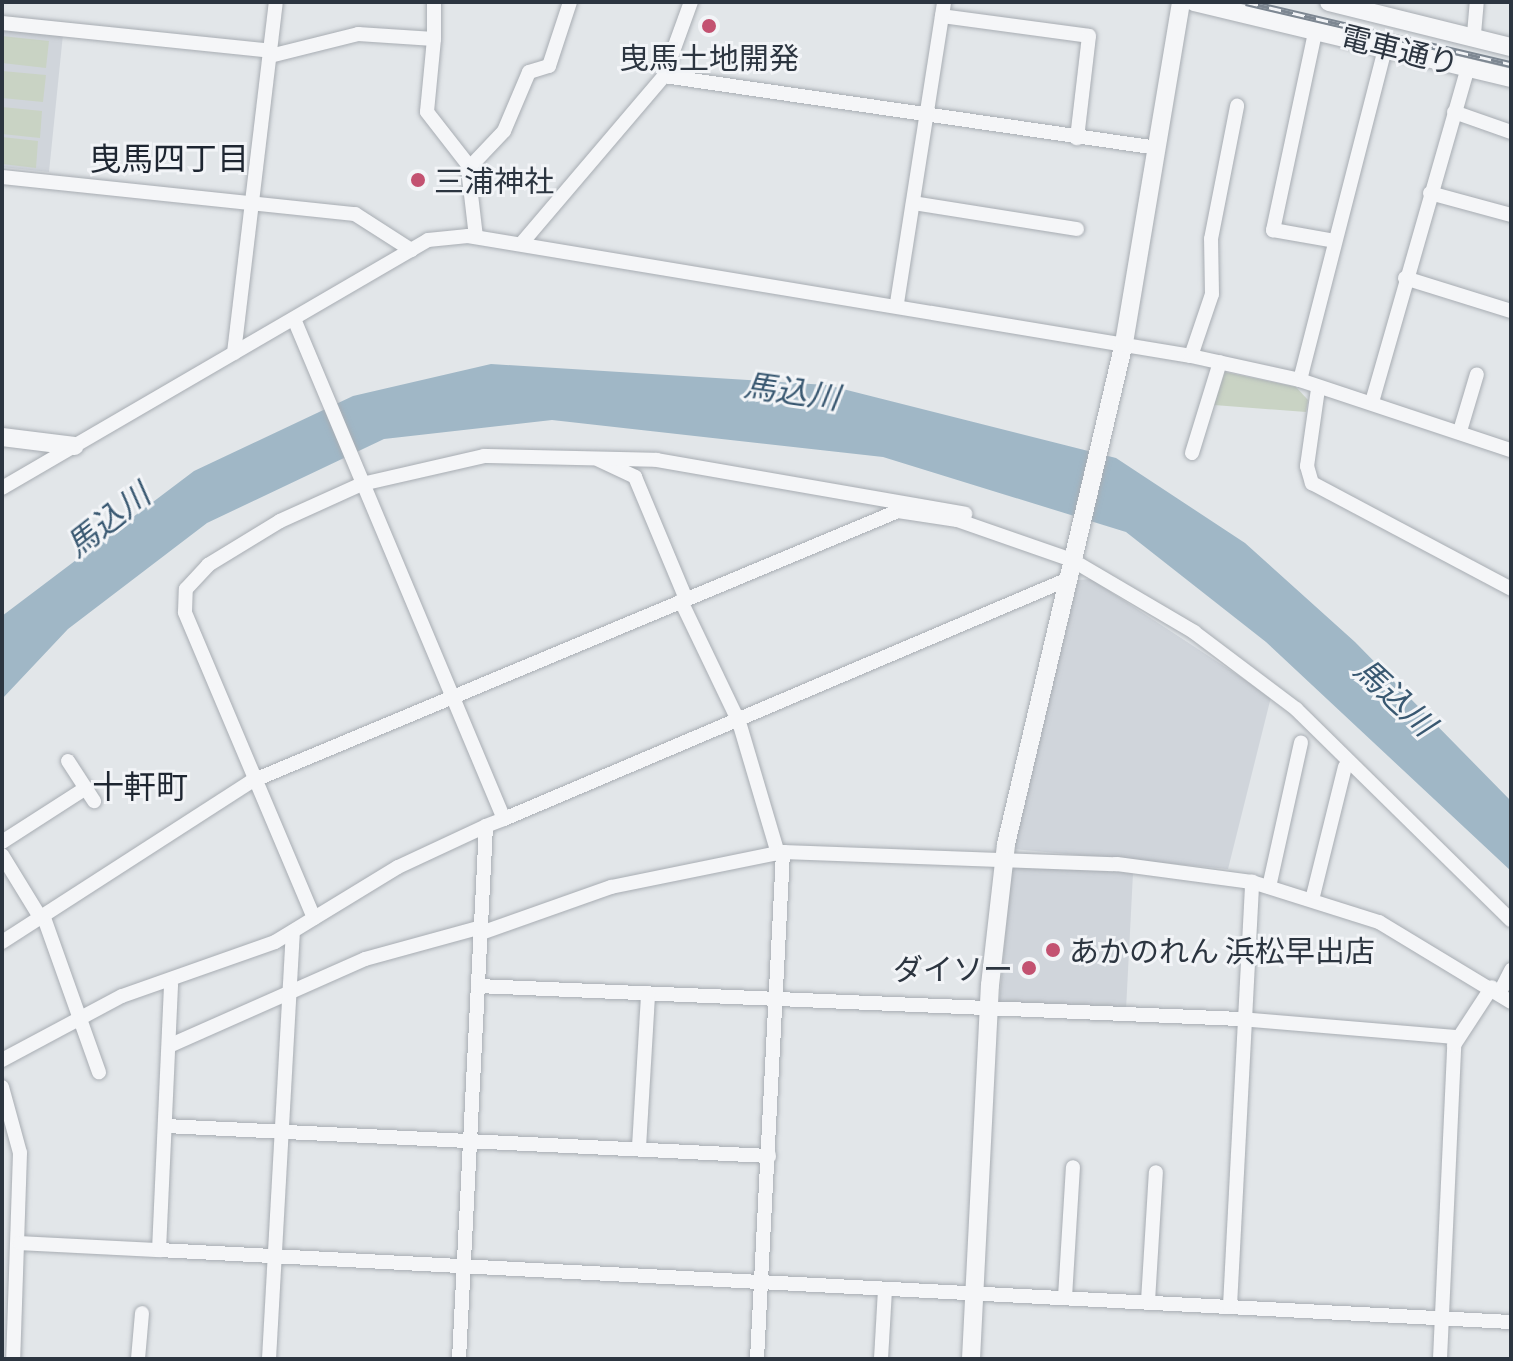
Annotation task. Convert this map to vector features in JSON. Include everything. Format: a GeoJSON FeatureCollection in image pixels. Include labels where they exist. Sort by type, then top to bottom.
{"type":"FeatureCollection","features":[{"type":"Feature","properties":{"kind":"street"},"geometry":{"type":"LineString","coordinates":[[234,353],[276,2]]}},
{"type":"Feature","properties":{"kind":"street"},"geometry":{"type":"LineString","coordinates":[[434,2],[427,112],[469,166],[476,237]]}},
{"type":"Feature","properties":{"kind":"street"},"geometry":{"type":"LineString","coordinates":[[469,166],[504,131],[529,72],[549,66],[570,2]]}},
{"type":"Feature","properties":{"kind":"street"},"geometry":{"type":"LineString","coordinates":[[521,244],[664,76],[691,2]]}},
{"type":"Feature","properties":{"kind":"street"},"geometry":{"type":"LineString","coordinates":[[971,1359],[989,1008],[1004,860],[1066,580],[1124,343],[1181,2]]}},
{"type":"Feature","properties":{"kind":"street","name":"電車通り"},"geometry":{"type":"LineString","coordinates":[[1194,2],[1316,28],[1511,78]]}},
{"type":"Feature","properties":{"kind":"street","name":"電車通り"},"geometry":{"type":"LineString","coordinates":[[1329,2],[1474,34],[1511,47]]}},
{"type":"Feature","properties":{"kind":"street"},"geometry":{"type":"LineString","coordinates":[[1474,34],[1477,2]]}},
{"type":"Feature","properties":{"kind":"street"},"geometry":{"type":"LineString","coordinates":[[897,303],[943,9],[1089,36],[1077,138]]}},
{"type":"Feature","properties":{"kind":"street"},"geometry":{"type":"LineString","coordinates":[[2,23],[271,53],[358,34],[434,39]]}},
{"type":"Feature","properties":{"kind":"street"},"geometry":{"type":"LineString","coordinates":[[1316,28],[1273,230],[1330,240]]}},
{"type":"Feature","properties":{"kind":"street"},"geometry":{"type":"LineString","coordinates":[[1300,380],[1330,240],[1386,46]]}},
{"type":"Feature","properties":{"kind":"street"},"geometry":{"type":"LineString","coordinates":[[1372,402],[1405,278],[1468,67]]}},
{"type":"Feature","properties":{"kind":"street"},"geometry":{"type":"LineString","coordinates":[[664,76],[1158,148]]}},
{"type":"Feature","properties":{"kind":"street"},"geometry":{"type":"LineString","coordinates":[[1191,356],[1212,294],[1211,239],[1237,106]]}},
{"type":"Feature","properties":{"kind":"street"},"geometry":{"type":"LineString","coordinates":[[1454,112],[1511,132]]}},
{"type":"Feature","properties":{"kind":"street"},"geometry":{"type":"LineString","coordinates":[[2,177],[355,214],[411,250]]}},
{"type":"Feature","properties":{"kind":"street"},"geometry":{"type":"LineString","coordinates":[[1430,193],[1511,215]]}},
{"type":"Feature","properties":{"kind":"street"},"geometry":{"type":"LineString","coordinates":[[913,203],[1077,229]]}},
{"type":"Feature","properties":{"kind":"street"},"geometry":{"type":"LineString","coordinates":[[2,488],[428,240],[476,237],[897,303],[1191,356],[1300,380],[1318,389],[1372,402],[1511,450]]}},
{"type":"Feature","properties":{"kind":"street"},"geometry":{"type":"LineString","coordinates":[[1405,278],[1511,311]]}},
{"type":"Feature","properties":{"kind":"street"},"geometry":{"type":"LineString","coordinates":[[294,319],[323,376],[362,482],[504,819]]}},
{"type":"Feature","properties":{"kind":"street"},"geometry":{"type":"LineString","coordinates":[[1192,453],[1220,362]]}},
{"type":"Feature","properties":{"kind":"street"},"geometry":{"type":"LineString","coordinates":[[1460,431],[1477,374]]}},
{"type":"Feature","properties":{"kind":"street"},"geometry":{"type":"LineString","coordinates":[[1318,389],[1307,466],[1312,483],[1511,589]]}},
{"type":"Feature","properties":{"kind":"street"},"geometry":{"type":"LineString","coordinates":[[2,437],[74,446]]}},
{"type":"Feature","properties":{"kind":"street"},"geometry":{"type":"LineString","coordinates":[[590,454],[635,477],[684,600],[739,722],[781,853],[757,1359]]}},
{"type":"Feature","properties":{"kind":"street"},"geometry":{"type":"LineString","coordinates":[[314,918],[252,781],[185,612],[186,589],[208,565],[280,521],[362,482],[484,456],[590,454],[934,505],[980,518],[1009,538]]}},
{"type":"Feature","properties":{"kind":"street"},"geometry":{"type":"LineString","coordinates":[[2,942],[252,781],[890,512],[957,520],[1009,538],[1074,554],[1194,632],[1296,709],[1511,920]]}},
{"type":"Feature","properties":{"kind":"street"},"geometry":{"type":"LineString","coordinates":[[2,1060],[84,1015],[171,984],[293,933],[398,867],[486,826],[739,722],[1066,580]]}},
{"type":"Feature","properties":{"kind":"street"},"geometry":{"type":"LineString","coordinates":[[1269,887],[1301,743]]}},
{"type":"Feature","properties":{"kind":"street"},"geometry":{"type":"LineString","coordinates":[[68,761],[94,801]]}},
{"type":"Feature","properties":{"kind":"street"},"geometry":{"type":"LineString","coordinates":[[1312,900],[1345,767]]}},
{"type":"Feature","properties":{"kind":"street"},"geometry":{"type":"LineString","coordinates":[[2,842],[86,788]]}},
{"type":"Feature","properties":{"kind":"street"},"geometry":{"type":"LineString","coordinates":[[459,1359],[486,826]]}},
{"type":"Feature","properties":{"kind":"street"},"geometry":{"type":"LineString","coordinates":[[171,1045],[365,959],[481,930],[611,887],[781,853],[1004,860],[1252,882],[1379,922],[1501,994]]}},
{"type":"Feature","properties":{"kind":"street"},"geometry":{"type":"LineString","coordinates":[[2,855],[41,916],[84,1015],[99,1072]]}},
{"type":"Feature","properties":{"kind":"street"},"geometry":{"type":"LineString","coordinates":[[1230,1306],[1241,1019],[1252,882]]}},
{"type":"Feature","properties":{"kind":"street"},"geometry":{"type":"LineString","coordinates":[[269,1359],[293,933]]}},
{"type":"Feature","properties":{"kind":"street"},"geometry":{"type":"LineString","coordinates":[[1440,1359],[1457,1037],[1501,994],[1511,970]]}},
{"type":"Feature","properties":{"kind":"street"},"geometry":{"type":"LineString","coordinates":[[159,1250],[171,1045],[171,984]]}},
{"type":"Feature","properties":{"kind":"street"},"geometry":{"type":"LineString","coordinates":[[478,986],[1241,1019],[1457,1037]]}},
{"type":"Feature","properties":{"kind":"street"},"geometry":{"type":"LineString","coordinates":[[639,1147],[648,994]]}},
{"type":"Feature","properties":{"kind":"street"},"geometry":{"type":"LineString","coordinates":[[2,1087],[19,1135],[20,1243],[13,1359]]}},
{"type":"Feature","properties":{"kind":"street"},"geometry":{"type":"LineString","coordinates":[[166,1126],[282,1129],[769,1156]]}},
{"type":"Feature","properties":{"kind":"street"},"geometry":{"type":"LineString","coordinates":[[1065,1297],[1073,1167]]}},
{"type":"Feature","properties":{"kind":"street"},"geometry":{"type":"LineString","coordinates":[[1148,1301],[1156,1172]]}},
{"type":"Feature","properties":{"kind":"street"},"geometry":{"type":"LineString","coordinates":[[20,1243],[464,1269],[1148,1301],[1511,1322]]}},
{"type":"Feature","properties":{"kind":"street"},"geometry":{"type":"LineString","coordinates":[[881,1359],[885,1290]]}},
{"type":"Feature","properties":{"kind":"street"},"geometry":{"type":"LineString","coordinates":[[138,1359],[142,1313]]}},
{"type":"Feature","properties":{"kind":"shaded area"},"geometry":{"type":"Polygon","coordinates":[[[2,28],[63,34],[49,172],[2,167],[2,28]]]}},
{"type":"Feature","properties":{"kind":"shaded area"},"geometry":{"type":"Polygon","coordinates":[[[1091,579],[1271,697],[1228,869],[1012,849],[1078,580],[1091,579]]]}},
{"type":"Feature","properties":{"kind":"shaded area"},"geometry":{"type":"Polygon","coordinates":[[[1012,865],[1133,873],[1126,1010],[999,1004],[1012,865]]]}},
{"type":"Feature","properties":{"kind":"green space"},"geometry":{"type":"Polygon","coordinates":[[[2,36],[49,41],[46,68],[2,63],[2,36]]]}},
{"type":"Feature","properties":{"kind":"green space"},"geometry":{"type":"Polygon","coordinates":[[[2,71],[46,75],[43,102],[2,98],[2,71]]]}},
{"type":"Feature","properties":{"kind":"green space"},"geometry":{"type":"Polygon","coordinates":[[[2,107],[42,111],[40,138],[2,134],[2,107]]]}},
{"type":"Feature","properties":{"kind":"green space"},"geometry":{"type":"Polygon","coordinates":[[[2,137],[38,141],[36,168],[2,164],[2,137]]]}},
{"type":"Feature","properties":{"kind":"green space"},"geometry":{"type":"Polygon","coordinates":[[[1225,372],[1296,387],[1308,400],[1306,412],[1214,405],[1225,372]]]}},
{"type":"Feature","properties":{"kind":"water","name":"馬込川"},"geometry":{"type":"Polygon","coordinates":[[[491,364],[827,385],[1116,458],[1245,543],[1355,642],[1511,801],[1511,871],[1266,642],[1126,532],[883,457],[552,420],[384,439],[207,523],[68,629],[2,699],[2,616],[194,471],[353,396],[491,364]]]}},
{"type":"Feature","properties":{"kind":"railway"},"geometry":{"type":"LineString","coordinates":[[1246,2],[1511,64]]}},
{"type":"Feature","properties":{"kind":"place","name":"曳馬土地開発"},"geometry":{"type":"Point","coordinates":[709,26]}},
{"type":"Feature","properties":{"kind":"place","name":"三浦神社"},"geometry":{"type":"Point","coordinates":[418,180]}},
{"type":"Feature","properties":{"kind":"place","name":"あかのれん 浜松早出店"},"geometry":{"type":"Point","coordinates":[1053,950]}},
{"type":"Feature","properties":{"kind":"place","name":"ダイソー"},"geometry":{"type":"Point","coordinates":[1029,968]}},
{"type":"Feature","properties":{"kind":"district","name":"曳馬四丁目"},"geometry":{"type":"Point","coordinates":[169,157]}},
{"type":"Feature","properties":{"kind":"district","name":"十軒町"},"geometry":{"type":"Point","coordinates":[140,785]}}]}
